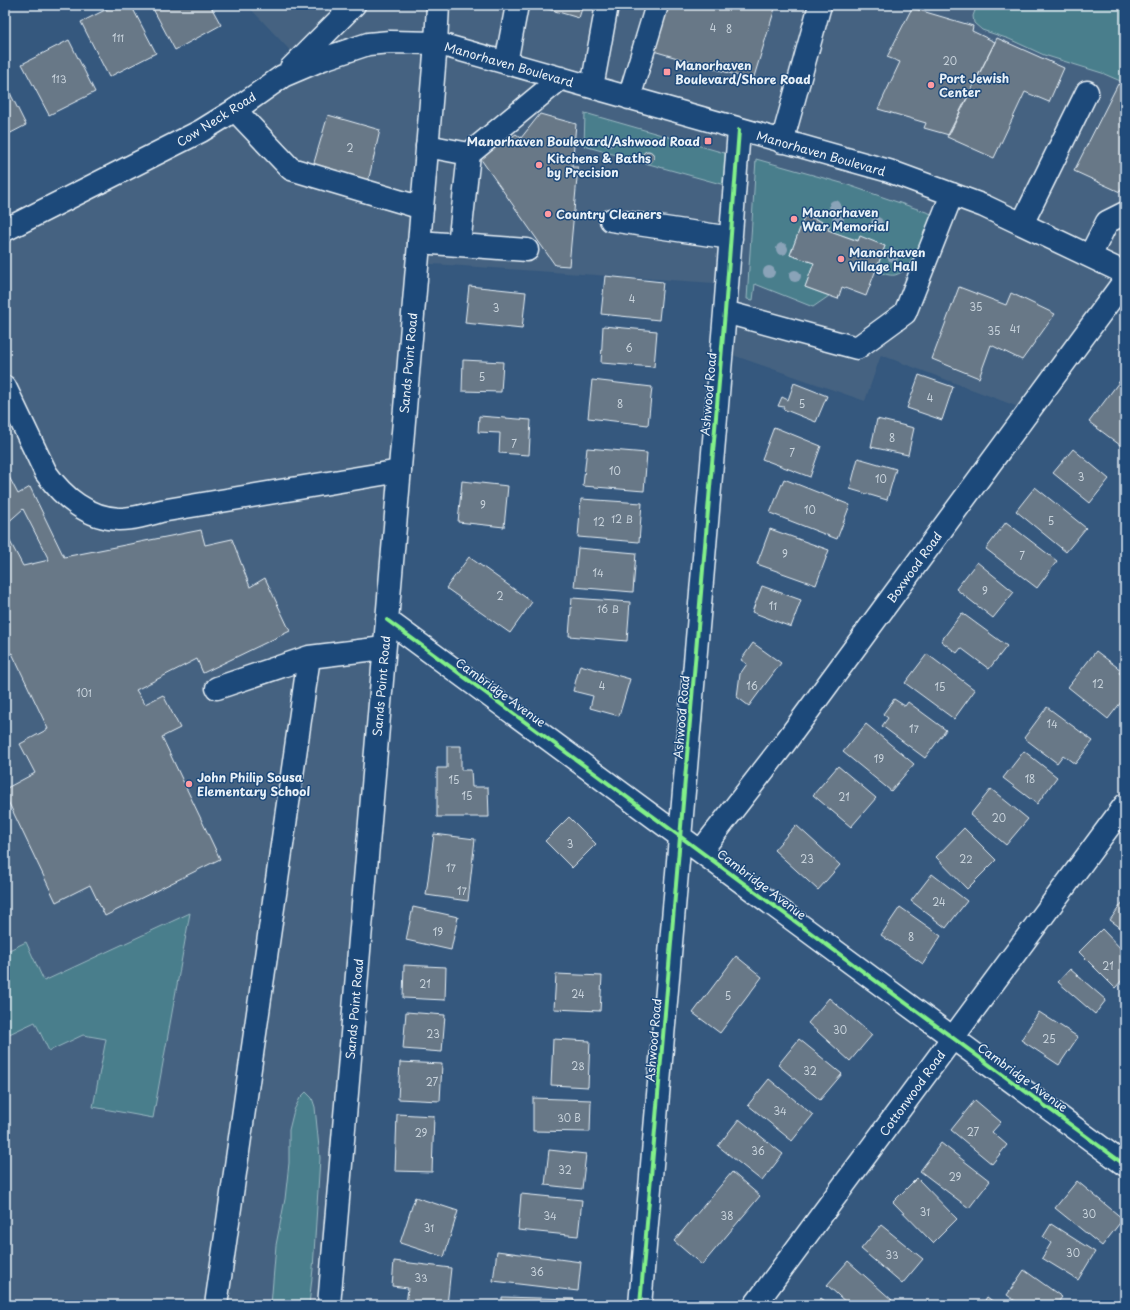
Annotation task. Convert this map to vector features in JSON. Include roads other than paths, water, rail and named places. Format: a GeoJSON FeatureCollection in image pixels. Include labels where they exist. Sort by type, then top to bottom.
{"type":"FeatureCollection","features":[{"type":"Feature","properties":{"kind":"street"},"geometry":{"type":"LineString","coordinates":[[283,76],[354,5]]}},
{"type":"Feature","properties":{"kind":"street","name":"Sands Point Road"},"geometry":{"type":"LineString","coordinates":[[329,1305],[438,5]]}},
{"type":"Feature","properties":{"kind":"street"},"geometry":{"type":"LineString","coordinates":[[506,63],[517,5]]}},
{"type":"Feature","properties":{"kind":"street"},"geometry":{"type":"LineString","coordinates":[[592,87],[607,5]]}},
{"type":"Feature","properties":{"kind":"street"},"geometry":{"type":"LineString","coordinates":[[629,98],[657,5]]}},
{"type":"Feature","properties":{"kind":"street"},"geometry":{"type":"LineString","coordinates":[[782,142],[820,5]]}},
{"type":"Feature","properties":{"kind":"street","name":"Cow Neck Road"},"geometry":{"type":"LineString","coordinates":[[5,230],[196,134],[235,110],[283,76],[323,59],[368,44],[390,42],[436,43]]}},
{"type":"Feature","properties":{"kind":"street","name":"Manorhaven Boulevard"},"geometry":{"type":"LineString","coordinates":[[436,43],[888,171],[984,206],[1125,273]]}},
{"type":"Feature","properties":{"kind":"street"},"geometry":{"type":"LineString","coordinates":[[459,245],[468,154],[561,78]]}},
{"type":"Feature","properties":{"kind":"street"},"geometry":{"type":"LineString","coordinates":[[1022,224],[1087,92]]}},
{"type":"Feature","properties":{"kind":"street"},"geometry":{"type":"LineString","coordinates":[[235,110],[291,169],[422,208]]}},
{"type":"Feature","properties":{"kind":"street","name":"Ashwood Road"},"geometry":{"type":"LineString","coordinates":[[640,1305],[725,312],[739,130]]}},
{"type":"Feature","properties":{"kind":"street"},"geometry":{"type":"LineString","coordinates":[[427,146],[468,154]]}},
{"type":"Feature","properties":{"kind":"street"},"geometry":{"type":"LineString","coordinates":[[725,312],[857,348],[905,313],[952,194]]}},
{"type":"Feature","properties":{"kind":"street"},"geometry":{"type":"LineString","coordinates":[[1090,256],[1106,222],[1125,212]]}},
{"type":"Feature","properties":{"kind":"street"},"geometry":{"type":"LineString","coordinates":[[611,220],[731,238]]}},
{"type":"Feature","properties":{"kind":"street"},"geometry":{"type":"LineString","coordinates":[[419,242],[527,250]]}},
{"type":"Feature","properties":{"kind":"street","name":"Boxwood Road"},"geometry":{"type":"LineString","coordinates":[[701,851],[790,735],[1125,280]]}},
{"type":"Feature","properties":{"kind":"street"},"geometry":{"type":"LineString","coordinates":[[5,387],[46,473],[62,493],[87,511],[106,518],[120,519],[140,516],[400,471]]}},
{"type":"Feature","properties":{"kind":"street","name":"Cambridge Avenue"},"geometry":{"type":"LineString","coordinates":[[387,620],[1125,1165]]}},
{"type":"Feature","properties":{"kind":"street"},"geometry":{"type":"LineString","coordinates":[[217,688],[310,657],[384,648]]}},
{"type":"Feature","properties":{"kind":"street"},"geometry":{"type":"LineString","coordinates":[[216,1305],[310,657]]}},
{"type":"Feature","properties":{"kind":"street","name":"Cottonwood Road"},"geometry":{"type":"LineString","coordinates":[[755,1305],[1125,805]]}},
{"type":"Feature","properties":{"kind":"place","name":"Manorhaven Boulevard/Shore Road"},"geometry":{"type":"Point","coordinates":[667,72]}},
{"type":"Feature","properties":{"kind":"place","name":"Port Jewish Center"},"geometry":{"type":"Point","coordinates":[931,85]}},
{"type":"Feature","properties":{"kind":"place","name":"Manorhaven Boulevard/Ashwood Road"},"geometry":{"type":"Point","coordinates":[708,141]}},
{"type":"Feature","properties":{"kind":"place","name":"Kitchens & Baths by Precision"},"geometry":{"type":"Point","coordinates":[539,165]}},
{"type":"Feature","properties":{"kind":"place","name":"Country Cleaners"},"geometry":{"type":"Point","coordinates":[548,214]}},
{"type":"Feature","properties":{"kind":"place","name":"Manorhaven War Memorial"},"geometry":{"type":"Point","coordinates":[794,219]}},
{"type":"Feature","properties":{"kind":"place","name":"Manorhaven Village Hall"},"geometry":{"type":"Point","coordinates":[841,259]}},
{"type":"Feature","properties":{"kind":"place","name":"John Philip Sousa Elementary School"},"geometry":{"type":"Point","coordinates":[189,784]}}]}
